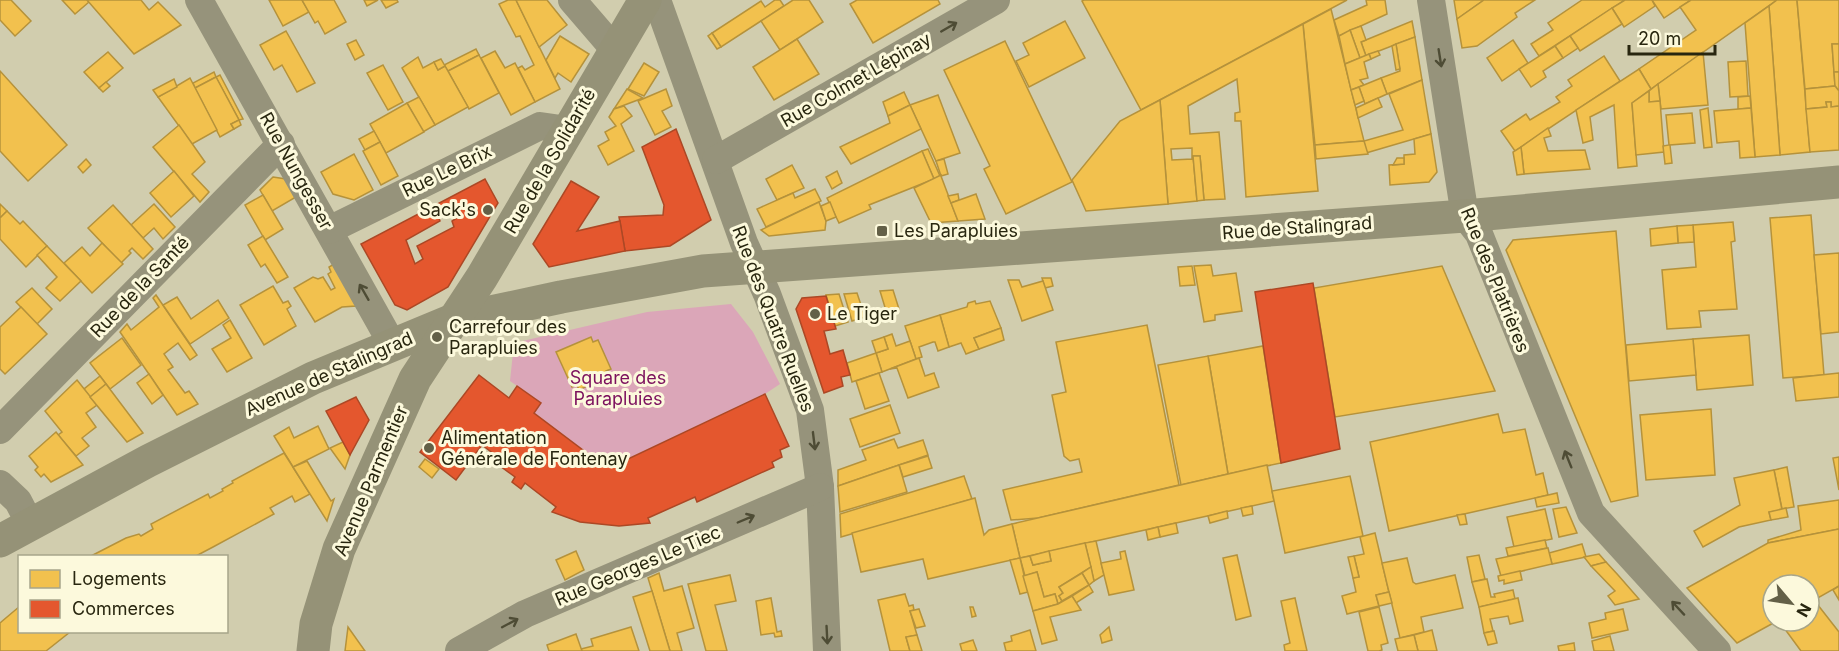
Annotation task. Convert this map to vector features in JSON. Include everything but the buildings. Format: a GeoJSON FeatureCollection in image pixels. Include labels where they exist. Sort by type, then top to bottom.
{"type":"FeatureCollection","features":[{"type":"Feature","properties":{"kind":"main road","name":"Rue de la Solidarité"},"geometry":{"type":"LineString","coordinates":[[453,320],[645,0]]}},
{"type":"Feature","properties":{"kind":"main road","name":"Rue de Stalingrad"},"geometry":{"type":"LineString","coordinates":[[754,267],[1465,216],[1839,182]]}},
{"type":"Feature","properties":{"kind":"main road","name":"Avenue de Stalingrad"},"geometry":{"type":"LineString","coordinates":[[0,541],[312,378],[453,320],[656,279],[703,271],[754,267]]}},
{"type":"Feature","properties":{"kind":"main road","name":"Avenue Parmentier"},"geometry":{"type":"LineString","coordinates":[[313,651],[316,624],[339,549],[415,379],[453,320]]}},
{"type":"Feature","properties":{"kind":"street","name":"Rue Nungesser"},"geometry":{"type":"LineString","coordinates":[[199,0],[392,344]]}},
{"type":"Feature","properties":{"kind":"street"},"geometry":{"type":"LineString","coordinates":[[572,0],[615,50]]}},
{"type":"Feature","properties":{"kind":"street","name":"Rue des Quatre Ruelles"},"geometry":{"type":"LineString","coordinates":[[657,0],[754,267],[767,294],[810,410],[819,487],[827,651]]}},
{"type":"Feature","properties":{"kind":"street","name":"Rue Colmet Lépinay"},"geometry":{"type":"LineString","coordinates":[[716,160],[996,0]]}},
{"type":"Feature","properties":{"kind":"street","name":"Rue des Platrières"},"geometry":{"type":"LineString","coordinates":[[1431,0],[1465,216],[1479,234],[1591,513],[1717,651]]}},
{"type":"Feature","properties":{"kind":"street","name":"Rue Le Brix"},"geometry":{"type":"LineString","coordinates":[[329,230],[540,126],[568,130]]}},
{"type":"Feature","properties":{"kind":"street","name":"Rue de la Santé"},"geometry":{"type":"LineString","coordinates":[[0,430],[281,144]]}},
{"type":"Feature","properties":{"kind":"street"},"geometry":{"type":"LineString","coordinates":[[0,484],[18,501],[30,524]]}},
{"type":"Feature","properties":{"kind":"street","name":"Rue Georges Le Tiec"},"geometry":{"type":"LineString","coordinates":[[459,651],[525,614],[819,487]]}},
{"type":"Feature","properties":{"kind":"green space","name":"Square des Parapluies"},"geometry":{"type":"Polygon","coordinates":[[[731,304],[753,332],[780,384],[765,394],[626,460],[591,456],[534,413],[541,403],[510,381],[514,343],[647,312],[731,304]]]}},
{"type":"Feature","properties":{"kind":"place","name":"Sack's"},"geometry":{"type":"Point","coordinates":[488,210]}},
{"type":"Feature","properties":{"kind":"place","name":"Les Parapluies"},"geometry":{"type":"Point","coordinates":[882,231]}},
{"type":"Feature","properties":{"kind":"place","name":"Le Tiger"},"geometry":{"type":"Point","coordinates":[815,314]}},
{"type":"Feature","properties":{"kind":"place","name":"Carrefour des Parapluies"},"geometry":{"type":"Point","coordinates":[437,337]}},
{"type":"Feature","properties":{"kind":"place","name":"Alimentation Générale de Fontenay"},"geometry":{"type":"Point","coordinates":[429,448]}}]}
